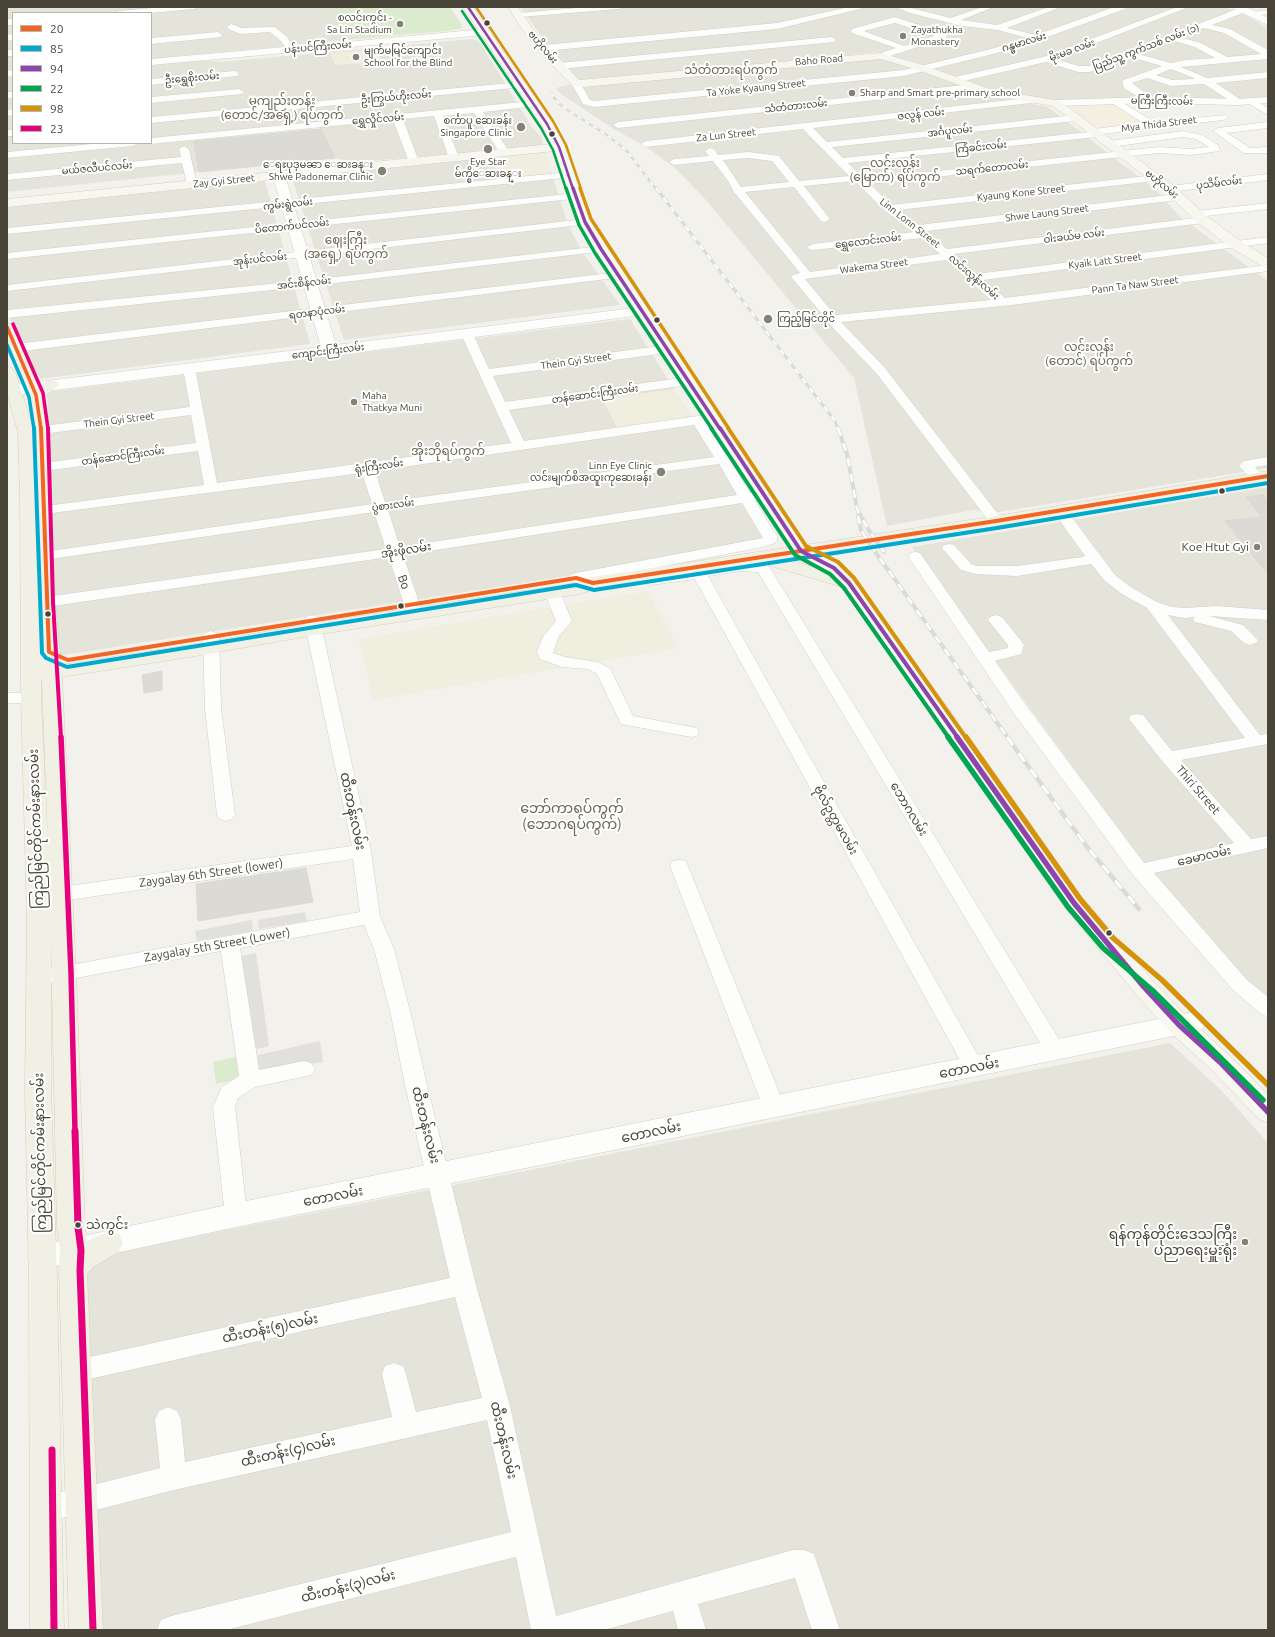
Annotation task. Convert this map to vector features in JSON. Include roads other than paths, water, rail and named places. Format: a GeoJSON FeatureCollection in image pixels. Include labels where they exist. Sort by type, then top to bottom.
{"type":"FeatureCollection","features":[{"type":"Feature","properties":{"kind":"main road"},"geometry":{"type":"LineString","coordinates":[[468,7],[522,85],[560,147],[585,222],[601,249],[801,551],[834,568],[849,583],[1074,902],[1117,952],[1144,987],[1268,1095]]}},
{"type":"Feature","properties":{"kind":"main road","name":"ဗဟိုလမ်း"},"geometry":{"type":"LineString","coordinates":[[516,11],[528,30],[576,83]]}},
{"type":"Feature","properties":{"kind":"main road","name":"Baho Road"},"geometry":{"type":"LineString","coordinates":[[576,83],[583,84],[881,56],[922,68],[974,87],[1036,100],[1056,102]]}},
{"type":"Feature","properties":{"kind":"main road","name":"ဗဟိုလမ်း"},"geometry":{"type":"LineString","coordinates":[[1056,102],[1174,193],[1200,217],[1235,244],[1268,264]]}},
{"type":"Feature","properties":{"kind":"main road","name":"Zay Gyi Street"},"geometry":{"type":"LineString","coordinates":[[7,203],[560,147]]}},
{"type":"Feature","properties":{"kind":"main road"},"geometry":{"type":"LineString","coordinates":[[7,327],[11,348],[33,388],[38,557],[48,672]]}},
{"type":"Feature","properties":{"kind":"main road"},"geometry":{"type":"LineString","coordinates":[[7,371],[14,390],[34,431],[43,467],[44,510],[38,557],[46,602],[48,672]]}},
{"type":"Feature","properties":{"kind":"main road"},"geometry":{"type":"LineString","coordinates":[[33,388],[51,385]]}},
{"type":"Feature","properties":{"kind":"main road"},"geometry":{"type":"LineString","coordinates":[[48,672],[210,642],[585,580],[639,576],[760,563],[801,551],[996,521],[1263,476]]}},
{"type":"Feature","properties":{"kind":"main road"},"geometry":{"type":"LineString","coordinates":[[760,563],[798,567],[849,583]]}},
{"type":"Feature","properties":{"kind":"main road"},"geometry":{"type":"LineString","coordinates":[[413,609],[580,588],[585,580]]}},
{"type":"Feature","properties":{"kind":"main road","name":"ကြည်မြင်တိုင်ကမ်းနားလမ်း"},"geometry":{"type":"LineString","coordinates":[[47,1630],[42,1257],[38,1089],[38,978],[54,909],[47,835],[48,672]]}},
{"type":"Feature","properties":{"kind":"main road"},"geometry":{"type":"LineString","coordinates":[[54,909],[64,973],[76,1371],[86,1630]]}},
{"type":"Feature","properties":{"kind":"main road"},"geometry":{"type":"LineString","coordinates":[[1186,1023],[1222,1064],[1268,1112]]}},
{"type":"Feature","properties":{"kind":"main road"},"geometry":{"type":"LineString","coordinates":[[39,1155],[69,1149]]}},
{"type":"Feature","properties":{"kind":"main road"},"geometry":{"type":"LineString","coordinates":[[73,1249],[83,1258],[109,1243]]}},
{"type":"Feature","properties":{"kind":"street"},"geometry":{"type":"LineString","coordinates":[[138,12],[194,7]]}},
{"type":"Feature","properties":{"kind":"street"},"geometry":{"type":"LineString","coordinates":[[516,11],[619,7]]}},
{"type":"Feature","properties":{"kind":"street"},"geometry":{"type":"LineString","coordinates":[[544,48],[777,26],[860,7]]}},
{"type":"Feature","properties":{"kind":"street"},"geometry":{"type":"LineString","coordinates":[[898,7],[953,21],[998,28],[1036,38]]}},
{"type":"Feature","properties":{"kind":"street"},"geometry":{"type":"LineString","coordinates":[[910,11],[922,7]]}},
{"type":"Feature","properties":{"kind":"street"},"geometry":{"type":"LineString","coordinates":[[953,21],[990,7]]}},
{"type":"Feature","properties":{"kind":"street"},"geometry":{"type":"LineString","coordinates":[[998,28],[1057,7]]}},
{"type":"Feature","properties":{"kind":"street","name":"ဂန္ဓမာလမ်း"},"geometry":{"type":"LineString","coordinates":[[922,68],[994,51],[1052,33],[1122,7]]}},
{"type":"Feature","properties":{"kind":"street","name":"မိုးမခ လမ်း"},"geometry":{"type":"LineString","coordinates":[[955,80],[1046,59],[1185,7]]}},
{"type":"Feature","properties":{"kind":"street"},"geometry":{"type":"LineString","coordinates":[[1245,10],[1268,22]]}},
{"type":"Feature","properties":{"kind":"street","name":"ပြည်သူ့ ကွက်သစ် လမ်း (၁)"},"geometry":{"type":"LineString","coordinates":[[1046,59],[1084,70],[1131,54],[1245,10],[1268,12]]}},
{"type":"Feature","properties":{"kind":"street"},"geometry":{"type":"LineString","coordinates":[[881,56],[943,36],[899,21],[890,20],[855,30],[903,48]]}},
{"type":"Feature","properties":{"kind":"street"},"geometry":{"type":"LineString","coordinates":[[898,29],[912,25]]}},
{"type":"Feature","properties":{"kind":"street"},"geometry":{"type":"LineString","coordinates":[[1204,25],[1228,31],[1268,55]]}},
{"type":"Feature","properties":{"kind":"street"},"geometry":{"type":"LineString","coordinates":[[231,27],[241,31],[272,29],[291,50]]}},
{"type":"Feature","properties":{"kind":"street","name":"ပန်းပင်ကြီးလမ်း"},"geometry":{"type":"LineString","coordinates":[[152,62],[484,32]]}},
{"type":"Feature","properties":{"kind":"street"},"geometry":{"type":"LineString","coordinates":[[871,37],[885,33]]}},
{"type":"Feature","properties":{"kind":"street"},"geometry":{"type":"LineString","coordinates":[[1052,33],[1104,47]]}},
{"type":"Feature","properties":{"kind":"street"},"geometry":{"type":"LineString","coordinates":[[152,41],[218,35]]}},
{"type":"Feature","properties":{"kind":"street"},"geometry":{"type":"LineString","coordinates":[[1172,38],[1198,45],[1226,60]]}},
{"type":"Feature","properties":{"kind":"street"},"geometry":{"type":"LineString","coordinates":[[559,66],[831,40]]}},
{"type":"Feature","properties":{"kind":"street"},"geometry":{"type":"LineString","coordinates":[[1117,51],[1171,66],[1206,81],[1238,102]]}},
{"type":"Feature","properties":{"kind":"street"},"geometry":{"type":"LineString","coordinates":[[1149,100],[1126,84],[1127,82],[1171,66],[1185,63],[1268,55]]}},
{"type":"Feature","properties":{"kind":"street"},"geometry":{"type":"LineString","coordinates":[[227,56],[234,74],[248,122]]}},
{"type":"Feature","properties":{"kind":"street","name":"Ta Yoke Kyaung Street"},"geometry":{"type":"LineString","coordinates":[[576,83],[586,102],[589,103],[636,100],[904,73],[922,68]]}},
{"type":"Feature","properties":{"kind":"street","name":"ဦးရွှေစိုးလမ်း"},"geometry":{"type":"LineString","coordinates":[[152,82],[234,74]]}},
{"type":"Feature","properties":{"kind":"street"},"geometry":{"type":"LineString","coordinates":[[1148,75],[1171,82],[1183,83],[1268,75]]}},
{"type":"Feature","properties":{"kind":"street","name":"ဦးကြွယ်ဟိုးလမ်း"},"geometry":{"type":"LineString","coordinates":[[152,120],[248,122],[522,85]]}},
{"type":"Feature","properties":{"kind":"street","name":"သံတံတားလမ်း"},"geometry":{"type":"LineString","coordinates":[[618,125],[974,87]]}},
{"type":"Feature","properties":{"kind":"street"},"geometry":{"type":"LineString","coordinates":[[152,100],[238,92]]}},
{"type":"Feature","properties":{"kind":"street"},"geometry":{"type":"LineString","coordinates":[[636,100],[652,122]]}},
{"type":"Feature","properties":{"kind":"street","name":"ဇလွန် လမ်း"},"geometry":{"type":"LineString","coordinates":[[806,127],[1036,100]]}},
{"type":"Feature","properties":{"kind":"street","name":"မကြီးကြီးလမ်း"},"geometry":{"type":"LineString","coordinates":[[1056,102],[1149,100],[1238,102],[1268,100]]}},
{"type":"Feature","properties":{"kind":"street"},"geometry":{"type":"LineString","coordinates":[[1115,101],[1152,125]]}},
{"type":"Feature","properties":{"kind":"street"},"geometry":{"type":"LineString","coordinates":[[1251,101],[1268,112]]}},
{"type":"Feature","properties":{"kind":"street"},"geometry":{"type":"LineString","coordinates":[[1204,102],[1223,117],[1241,128]]}},
{"type":"Feature","properties":{"kind":"street","name":"ရွှေလှိုင်လမ်း"},"geometry":{"type":"LineString","coordinates":[[152,141],[181,138],[248,122],[397,117],[533,104]]}},
{"type":"Feature","properties":{"kind":"street"},"geometry":{"type":"LineString","coordinates":[[477,110],[505,153]]}},
{"type":"Feature","properties":{"kind":"street"},"geometry":{"type":"LineString","coordinates":[[438,114],[454,158]]}},
{"type":"Feature","properties":{"kind":"street"},"geometry":{"type":"LineString","coordinates":[[397,117],[414,162]]}},
{"type":"Feature","properties":{"kind":"street","name":"Mya Thida Street"},"geometry":{"type":"LineString","coordinates":[[1096,133],[1223,117]]}},
{"type":"Feature","properties":{"kind":"street","name":"အင်္ဂပူလမ်း"},"geometry":{"type":"LineString","coordinates":[[824,145],[1075,118]]}},
{"type":"Feature","properties":{"kind":"street","name":"Za Lun Street"},"geometry":{"type":"LineString","coordinates":[[637,123],[650,143],[806,127]]}},
{"type":"Feature","properties":{"kind":"street"},"geometry":{"type":"LineString","coordinates":[[1268,125],[1218,131],[1250,152],[1268,150]]}},
{"type":"Feature","properties":{"kind":"street","name":"Linn Lonn Street"},"geometry":{"type":"LineString","coordinates":[[806,127],[888,208],[920,231],[948,254]]}},
{"type":"Feature","properties":{"kind":"street","name":"ကြံခင်းလမ်း"},"geometry":{"type":"LineString","coordinates":[[840,161],[1096,133]]}},
{"type":"Feature","properties":{"kind":"street","name":"သရက်တောလမ်း"},"geometry":{"type":"LineString","coordinates":[[738,190],[796,184],[859,180],[1123,153],[1159,150],[1191,152],[1212,150],[1215,147],[1199,137],[1183,134],[1110,144]]}},
{"type":"Feature","properties":{"kind":"street"},"geometry":{"type":"LineString","coordinates":[[181,138],[192,184]]}},
{"type":"Feature","properties":{"kind":"street"},"geometry":{"type":"LineString","coordinates":[[698,138],[733,180],[738,190],[832,319],[880,371],[996,521]]}},
{"type":"Feature","properties":{"kind":"street"},"geometry":{"type":"LineString","coordinates":[[7,155],[122,144]]}},
{"type":"Feature","properties":{"kind":"street"},"geometry":{"type":"LineString","coordinates":[[674,162],[748,154],[775,158],[825,219]]}},
{"type":"Feature","properties":{"kind":"street","name":"မယ်ဇလီပင်လမ်း"},"geometry":{"type":"LineString","coordinates":[[7,177],[186,160]]}},
{"type":"Feature","properties":{"kind":"street","name":"ကွမ်းရွဲလမ်း"},"geometry":{"type":"LineString","coordinates":[[7,232],[569,175]]}},
{"type":"Feature","properties":{"kind":"street"},"geometry":{"type":"LineString","coordinates":[[279,176],[330,351]]}},
{"type":"Feature","properties":{"kind":"street","name":"ပုသိမ်လမ်း"},"geometry":{"type":"LineString","coordinates":[[1174,193],[1268,177]]}},
{"type":"Feature","properties":{"kind":"street","name":"Kyaung Kone Street"},"geometry":{"type":"LineString","coordinates":[[888,208],[1155,178]]}},
{"type":"Feature","properties":{"kind":"street","name":"Shwe Laung Street"},"geometry":{"type":"LineString","coordinates":[[920,231],[1174,193]]}},
{"type":"Feature","properties":{"kind":"street","name":"ပိတောက်ပင်လမ်း"},"geometry":{"type":"LineString","coordinates":[[7,256],[577,196]]}},
{"type":"Feature","properties":{"kind":"street","name":"ဝါးခယ်မ လမ်း"},"geometry":{"type":"LineString","coordinates":[[948,254],[1268,206]]}},
{"type":"Feature","properties":{"kind":"street","name":"အုန်းပင်လမ်း"},"geometry":{"type":"LineString","coordinates":[[7,288],[585,222]]}},
{"type":"Feature","properties":{"kind":"street","name":"ရွှေလောင်းလမ်း"},"geometry":{"type":"LineString","coordinates":[[813,247],[920,231]]}},
{"type":"Feature","properties":{"kind":"street","name":"Kyaik Latt Street"},"geometry":{"type":"LineString","coordinates":[[974,278],[1268,240]]}},
{"type":"Feature","properties":{"kind":"street","name":"အင်းစိန်လမ်း"},"geometry":{"type":"LineString","coordinates":[[7,314],[310,283],[601,249]]}},
{"type":"Feature","properties":{"kind":"street","name":"Wakema Street"},"geometry":{"type":"LineString","coordinates":[[802,276],[948,254]]}},
{"type":"Feature","properties":{"kind":"street","name":"လင်းလွန်းလမ်း"},"geometry":{"type":"LineString","coordinates":[[948,254],[1001,301]]}},
{"type":"Feature","properties":{"kind":"street","name":"Pann Ta Naw Street"},"geometry":{"type":"LineString","coordinates":[[832,319],[1012,301],[1268,268]]}},
{"type":"Feature","properties":{"kind":"street","name":"ရတနာပုံလမ်း"},"geometry":{"type":"LineString","coordinates":[[11,348],[619,275]]}},
{"type":"Feature","properties":{"kind":"street","name":"ကျောင်းကြီးလမ်း"},"geometry":{"type":"LineString","coordinates":[[51,385],[642,311]]}},
{"type":"Feature","properties":{"kind":"street"},"geometry":{"type":"LineString","coordinates":[[467,334],[519,446]]}},
{"type":"Feature","properties":{"kind":"street","name":"Thein Gyi Street"},"geometry":{"type":"LineString","coordinates":[[485,372],[667,348]]}},
{"type":"Feature","properties":{"kind":"street"},"geometry":{"type":"LineString","coordinates":[[189,368],[212,487]]}},
{"type":"Feature","properties":{"kind":"street","name":"တန်ဆောင်းကြီးလမ်း"},"geometry":{"type":"LineString","coordinates":[[501,407],[688,381]]}},
{"type":"Feature","properties":{"kind":"street"},"geometry":{"type":"LineString","coordinates":[[14,390],[33,388]]}},
{"type":"Feature","properties":{"kind":"street","name":"Thein Gyi Street"},"geometry":{"type":"LineString","coordinates":[[34,431],[197,410]]}},
{"type":"Feature","properties":{"kind":"street","name":"ရုံးကြီးလမ်း"},"geometry":{"type":"LineString","coordinates":[[44,510],[367,468],[713,418]]}},
{"type":"Feature","properties":{"kind":"street"},"geometry":{"type":"LineString","coordinates":[[585,580],[768,542],[770,540],[770,536],[698,420]]}},
{"type":"Feature","properties":{"kind":"street","name":"တန်ဆောင်ကြီးလမ်း"},"geometry":{"type":"LineString","coordinates":[[43,467],[203,446]]}},
{"type":"Feature","properties":{"kind":"street","name":"ပွဲစားလမ်း"},"geometry":{"type":"LineString","coordinates":[[38,557],[380,507],[740,457]]}},
{"type":"Feature","properties":{"kind":"street"},"geometry":{"type":"LineString","coordinates":[[1263,476],[1246,466],[1249,464],[1268,461]]}},
{"type":"Feature","properties":{"kind":"street","name":"Bo"},"geometry":{"type":"LineString","coordinates":[[367,468],[413,609]]}},
{"type":"Feature","properties":{"kind":"street","name":"အိုးဖိုလမ်း"},"geometry":{"type":"LineString","coordinates":[[46,602],[394,552],[764,495]]}},
{"type":"Feature","properties":{"kind":"street"},"geometry":{"type":"LineString","coordinates":[[1059,510],[1110,578],[1126,592],[1152,605],[1169,611],[1237,628],[1250,640]]}},
{"type":"Feature","properties":{"kind":"street"},"geometry":{"type":"LineString","coordinates":[[949,548],[966,567],[976,570],[1017,571],[1087,561],[1093,557]]}},
{"type":"Feature","properties":{"kind":"street"},"geometry":{"type":"LineString","coordinates":[[915,556],[1019,708],[1140,870],[1240,984],[1268,1010]]}},
{"type":"Feature","properties":{"kind":"street"},"geometry":{"type":"LineString","coordinates":[[639,576],[650,580],[658,580],[760,563]]}},
{"type":"Feature","properties":{"kind":"street","name":"ဘောဂလမ်း"},"geometry":{"type":"LineString","coordinates":[[760,563],[1055,1050]]}},
{"type":"Feature","properties":{"kind":"street","name":"ဗိုလ်ဥတ္တမလမ်း"},"geometry":{"type":"LineString","coordinates":[[699,573],[974,1066]]}},
{"type":"Feature","properties":{"kind":"street"},"geometry":{"type":"LineString","coordinates":[[552,592],[564,621],[552,635],[544,651],[546,656],[562,662],[591,665],[604,671],[627,720],[691,732]]}},
{"type":"Feature","properties":{"kind":"street"},"geometry":{"type":"LineString","coordinates":[[1152,605],[1233,708],[1262,740]]}},
{"type":"Feature","properties":{"kind":"street"},"geometry":{"type":"LineString","coordinates":[[1184,614],[1217,611],[1268,615]]}},
{"type":"Feature","properties":{"kind":"street"},"geometry":{"type":"LineString","coordinates":[[985,658],[1015,652],[1016,645],[996,620]]}},
{"type":"Feature","properties":{"kind":"street","name":"ထီးတန်းလမ်း"},"geometry":{"type":"LineString","coordinates":[[313,625],[362,851],[370,917],[384,949],[464,1285],[497,1406],[546,1630]]}},
{"type":"Feature","properties":{"kind":"street"},"geometry":{"type":"LineString","coordinates":[[210,642],[213,709],[226,815]]}},
{"type":"Feature","properties":{"kind":"street"},"geometry":{"type":"LineString","coordinates":[[7,698],[48,672]]}},
{"type":"Feature","properties":{"kind":"street"},"geometry":{"type":"LineString","coordinates":[[1137,720],[1168,757]]}},
{"type":"Feature","properties":{"kind":"street","name":"Thiri Street"},"geometry":{"type":"LineString","coordinates":[[1168,757],[1262,740]]}},
{"type":"Feature","properties":{"kind":"street","name":"Thiri Street"},"geometry":{"type":"LineString","coordinates":[[1168,757],[1247,846]]}},
{"type":"Feature","properties":{"kind":"street","name":"ခေမာလမ်း"},"geometry":{"type":"LineString","coordinates":[[1140,870],[1268,842]]}},
{"type":"Feature","properties":{"kind":"street","name":"Zaygalay 6th Street (lower)"},"geometry":{"type":"LineString","coordinates":[[54,909],[362,851]]}},
{"type":"Feature","properties":{"kind":"street"},"geometry":{"type":"LineString","coordinates":[[679,866],[774,1107]]}},
{"type":"Feature","properties":{"kind":"street","name":"Zaygalay 5th Street (Lower)"},"geometry":{"type":"LineString","coordinates":[[38,978],[370,917]]}},
{"type":"Feature","properties":{"kind":"street"},"geometry":{"type":"LineString","coordinates":[[230,943],[250,1080]]}},
{"type":"Feature","properties":{"kind":"street","name":"တောလမ်း"},"geometry":{"type":"LineString","coordinates":[[109,1243],[236,1215],[1186,1023]]}},
{"type":"Feature","properties":{"kind":"street"},"geometry":{"type":"LineString","coordinates":[[236,1215],[224,1107],[230,1093],[250,1080],[304,1069]]}},
{"type":"Feature","properties":{"kind":"street"},"geometry":{"type":"LineString","coordinates":[[42,1257],[73,1249]]}},
{"type":"Feature","properties":{"kind":"street","name":"ထီးတန်း(၅)လမ်း"},"geometry":{"type":"LineString","coordinates":[[76,1371],[464,1285]]}},
{"type":"Feature","properties":{"kind":"street"},"geometry":{"type":"LineString","coordinates":[[394,1374],[407,1425]]}},
{"type":"Feature","properties":{"kind":"street","name":"ထီးတန်း(၄)လမ်း"},"geometry":{"type":"LineString","coordinates":[[46,1508],[81,1501],[174,1477],[497,1406]]}},
{"type":"Feature","properties":{"kind":"street"},"geometry":{"type":"LineString","coordinates":[[168,1419],[174,1477]]}},
{"type":"Feature","properties":{"kind":"street","name":"ထီးတန်း(၃)လမ်း"},"geometry":{"type":"LineString","coordinates":[[171,1630],[526,1541]]}},
{"type":"Feature","properties":{"kind":"street"},"geometry":{"type":"LineString","coordinates":[[554,1630],[793,1564],[804,1564],[826,1630]]}},
{"type":"Feature","properties":{"kind":"street"},"geometry":{"type":"LineString","coordinates":[[682,1595],[692,1630]]}},
{"type":"Feature","properties":{"kind":"railway"},"geometry":{"type":"LineString","coordinates":[[551,93],[557,102],[566,109],[607,135],[626,150],[656,189]]}},
{"type":"Feature","properties":{"kind":"railway"},"geometry":{"type":"LineString","coordinates":[[656,188],[835,421],[838,429]]}},
{"type":"Feature","properties":{"kind":"railway"},"geometry":{"type":"LineString","coordinates":[[838,428],[847,454],[857,509],[868,529],[884,552]]}},
{"type":"Feature","properties":{"kind":"railway"},"geometry":{"type":"LineString","coordinates":[[858,516],[861,530],[876,553],[1008,738]]}},
{"type":"Feature","properties":{"kind":"railway"},"geometry":{"type":"LineString","coordinates":[[1007,737],[1087,847],[1139,909]]}},
{"type":"Feature","properties":{"kind":"place","name":"စလင်းကွင်း - Sa Lin Stadium"},"geometry":{"type":"Point","coordinates":[400,24]}},
{"type":"Feature","properties":{"kind":"place","name":"Zayathukha Monastery"},"geometry":{"type":"Point","coordinates":[903,36]}},
{"type":"Feature","properties":{"kind":"place","name":"မျက်မမြင်ကျောင်း School for the Blind"},"geometry":{"type":"Point","coordinates":[356,57]}},
{"type":"Feature","properties":{"kind":"place","name":"Sharp and Smart pre-primary school"},"geometry":{"type":"Point","coordinates":[852,93]}},
{"type":"Feature","properties":{"kind":"place","name":"စင်္ကာပူ ဆေးခန်း Singapore Clinic"},"geometry":{"type":"Point","coordinates":[521,127]}},
{"type":"Feature","properties":{"kind":"place","name":"Eye Star မ်က္စိေဆးခန္း"},"geometry":{"type":"Point","coordinates":[488,149]}},
{"type":"Feature","properties":{"kind":"place","name":"ေရႊပုဒုမၼာ ေဆးခန္း Shwe Padonemar Clinic"},"geometry":{"type":"Point","coordinates":[382,171]}},
{"type":"Feature","properties":{"kind":"place","name":"ကြည့်မြင်တိုင်"},"geometry":{"type":"Point","coordinates":[768,319]}},
{"type":"Feature","properties":{"kind":"place","name":"Maha Thatkya Muni"},"geometry":{"type":"Point","coordinates":[354,402]}},
{"type":"Feature","properties":{"kind":"place","name":"Linn Eye Clinic လင်းမျက်စိအထူးကုဆေးခန်း"},"geometry":{"type":"Point","coordinates":[661,472]}},
{"type":"Feature","properties":{"kind":"place","name":"Koe Htut Gyi"},"geometry":{"type":"Point","coordinates":[1257,547]}},
{"type":"Feature","properties":{"kind":"place","name":"သဲကွင်း"},"geometry":{"type":"Point","coordinates":[78,1225]}},
{"type":"Feature","properties":{"kind":"place","name":"ရန်ကုန်တိုင်းဒေသကြီး ပညာရေးမှူးရုံး"},"geometry":{"type":"Point","coordinates":[1245,1242]}},
{"type":"Feature","properties":{"kind":"district","name":"သံတံတားရပ်ကွက်"},"geometry":{"type":"Point","coordinates":[731,70]}},
{"type":"Feature","properties":{"kind":"district","name":"မကျည်းတန်း (တောင်/အရှေ့) ရပ်ကွက်"},"geometry":{"type":"Point","coordinates":[282,108]}},
{"type":"Feature","properties":{"kind":"district","name":"လင်းလွန်း (မြောက်) ရပ်ကွက်"},"geometry":{"type":"Point","coordinates":[895,170]}},
{"type":"Feature","properties":{"kind":"district","name":"ဈေးကြီး (အရှေ့) ရပ်ကွက်"},"geometry":{"type":"Point","coordinates":[346,247]}},
{"type":"Feature","properties":{"kind":"district","name":"လင်းလွန်း (တောင်) ရပ်ကွက်"},"geometry":{"type":"Point","coordinates":[1089,354]}},
{"type":"Feature","properties":{"kind":"district","name":"အိုးဘိုရပ်ကွက်"},"geometry":{"type":"Point","coordinates":[448,451]}},
{"type":"Feature","properties":{"kind":"district","name":"ဘော်ကာရပ်ကွက် (ဘောဂရပ်ကွက်)"},"geometry":{"type":"Point","coordinates":[572,816]}}]}
